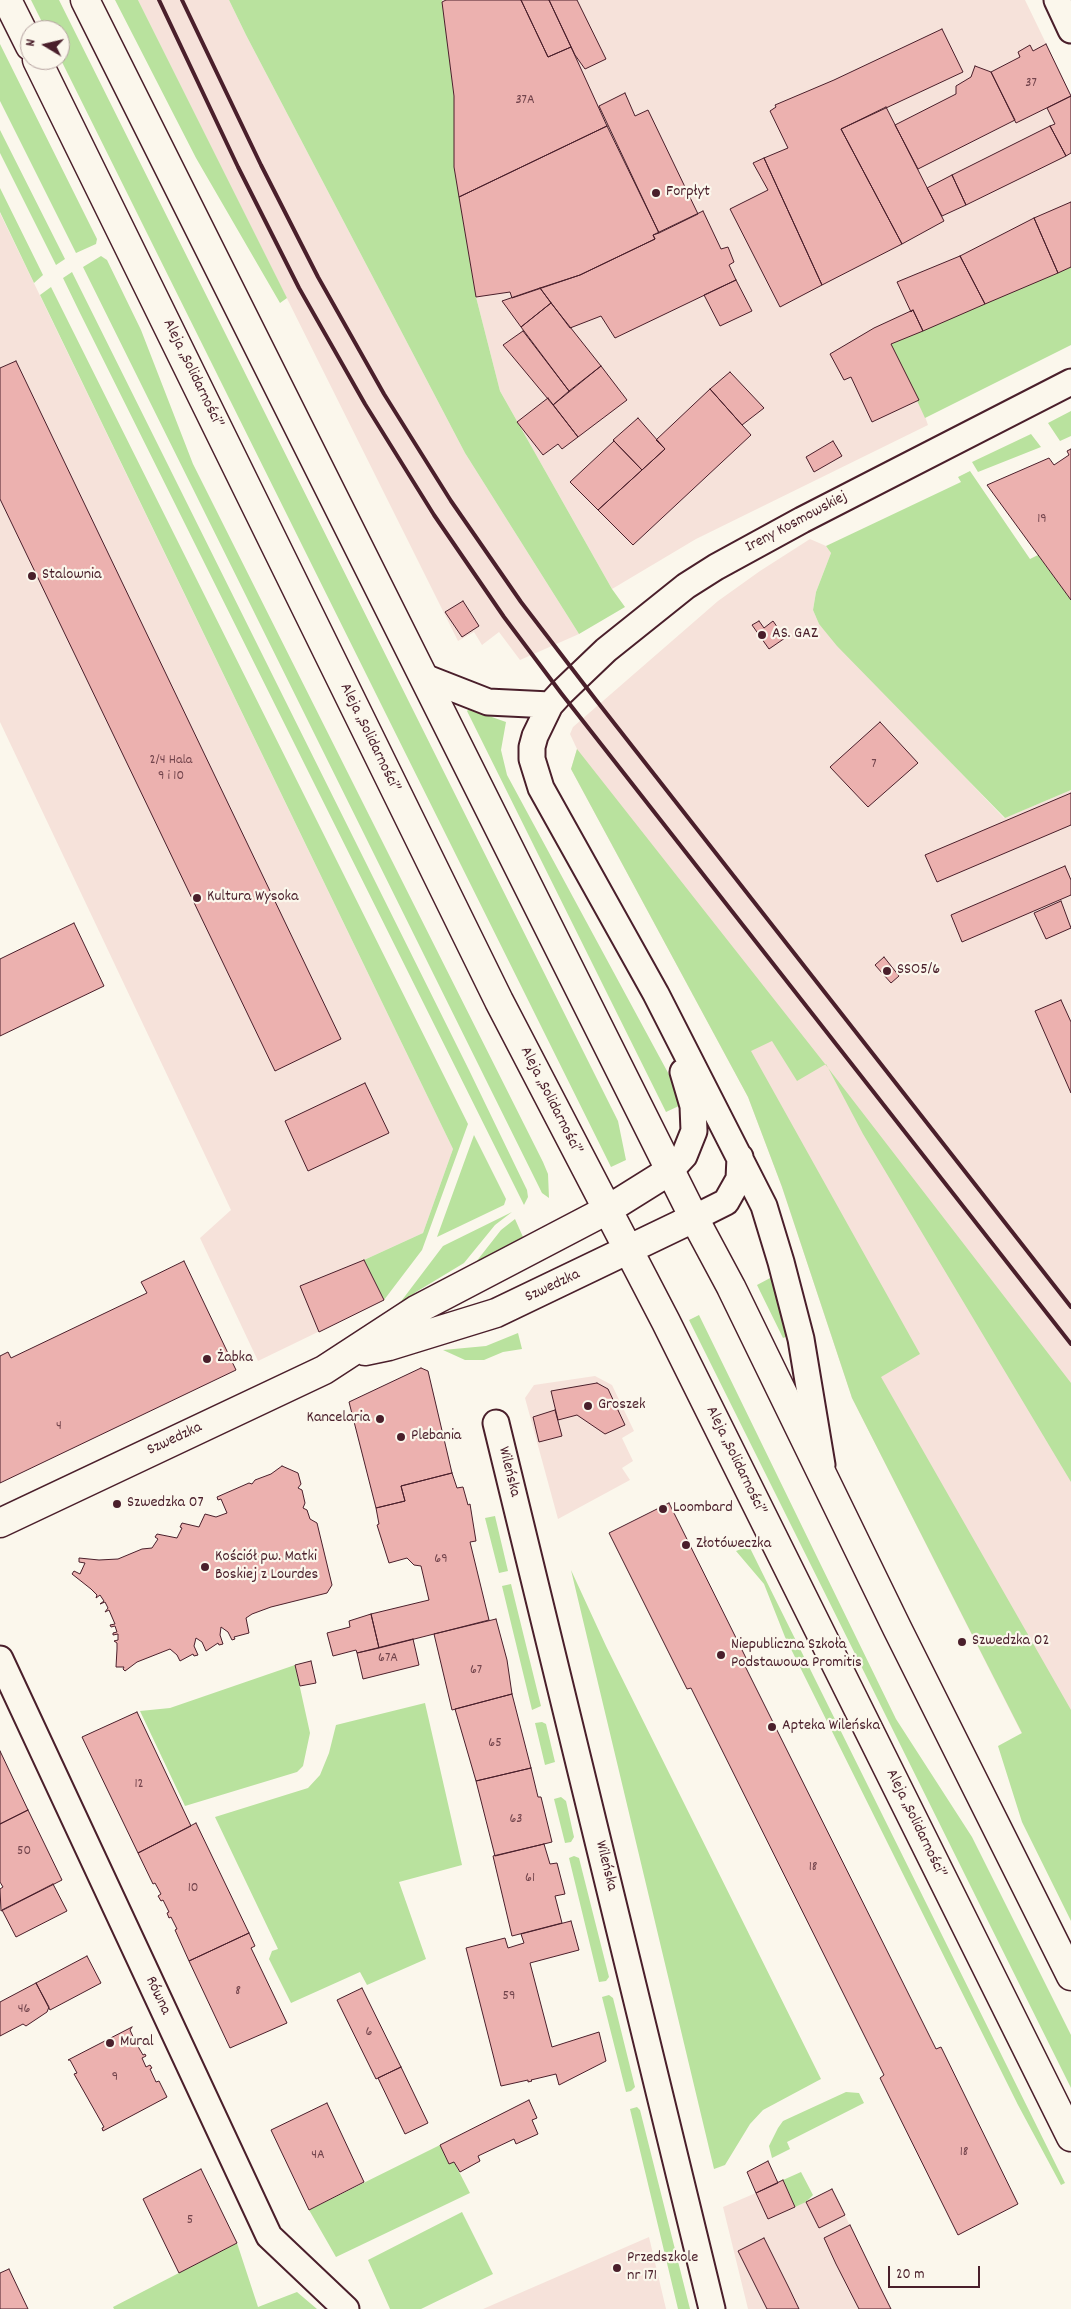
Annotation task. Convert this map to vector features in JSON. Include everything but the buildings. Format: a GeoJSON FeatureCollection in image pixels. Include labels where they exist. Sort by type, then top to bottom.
{"type":"FeatureCollection","features":[{"type":"Feature","properties":{"kind":"main road"},"geometry":{"type":"LineString","coordinates":[[7,0],[20,26]]}},
{"type":"Feature","properties":{"kind":"main road"},"geometry":{"type":"LineString","coordinates":[[85,0],[694,1218],[738,1302],[826,1484],[1071,1976]]}},
{"type":"Feature","properties":{"kind":"main road","name":"Aleja „Solidarności”"},"geometry":{"type":"LineString","coordinates":[[42,70],[482,966],[666,1322],[1071,2137]]}},
{"type":"Feature","properties":{"kind":"main road","name":"Szwedzka"},"geometry":{"type":"LineString","coordinates":[[0,1523],[315,1374],[349,1355],[416,1310],[607,1210],[671,1170]]}},
{"type":"Feature","properties":{"kind":"main road","name":"Szwedzka"},"geometry":{"type":"LineString","coordinates":[[349,1355],[389,1346],[496,1313],[694,1218]]}},
{"type":"Feature","properties":{"kind":"street"},"geometry":{"type":"LineString","coordinates":[[1056,0],[1071,30]]}},
{"type":"Feature","properties":{"kind":"street","name":"Ireny Kosmowskiej"},"geometry":{"type":"LineString","coordinates":[[656,994],[541,788],[535,773],[532,747],[535,736],[550,705],[606,650],[686,586],[716,567],[916,460],[1071,382]]}},
{"type":"Feature","properties":{"kind":"street"},"geometry":{"type":"LineString","coordinates":[[424,677],[488,702],[550,705]]}},
{"type":"Feature","properties":{"kind":"street"},"geometry":{"type":"LineString","coordinates":[[656,994],[691,1097],[695,1118],[690,1144],[684,1156],[671,1170]]}},
{"type":"Feature","properties":{"kind":"street"},"geometry":{"type":"LineString","coordinates":[[656,994],[764,1206],[801,1339],[826,1484]]}},
{"type":"Feature","properties":{"kind":"street"},"geometry":{"type":"LineString","coordinates":[[694,1218],[726,1202],[739,1179],[740,1157]]}},
{"type":"Feature","properties":{"kind":"street","name":"Wileńska"},"geometry":{"type":"LineString","coordinates":[[496,1423],[712,2309]]}},
{"type":"Feature","properties":{"kind":"street","name":"Równa"},"geometry":{"type":"LineString","coordinates":[[0,1659],[269,2236],[346,2309]]}},
{"type":"Feature","properties":{"kind":"shaded area"},"geometry":{"type":"Polygon","coordinates":[[[138,0],[229,0],[465,453],[579,634],[520,660],[499,632],[482,645],[474,632],[458,641],[138,0]]]}},
{"type":"Feature","properties":{"kind":"shaded area"},"geometry":{"type":"Polygon","coordinates":[[[442,0],[1025,0],[1071,95],[1071,267],[919,400],[928,425],[696,539],[612,589],[500,391],[476,297],[454,167],[454,96],[442,0]]]}},
{"type":"Feature","properties":{"kind":"shaded area"},"geometry":{"type":"Polygon","coordinates":[[[0,213],[453,1149],[423,1233],[364,1260],[384,1300],[258,1361],[200,1238],[231,1210],[0,722],[0,213]]]}},
{"type":"Feature","properties":{"kind":"shaded area"},"geometry":{"type":"Polygon","coordinates":[[[810,539],[826,546],[831,553],[816,592],[813,610],[819,624],[1004,818],[1071,790],[1071,1831],[852,1398],[782,1187],[748,1097],[571,769],[577,749],[570,734],[573,727],[718,601],[810,539]]]}},
{"type":"Feature","properties":{"kind":"shaded area"},"geometry":{"type":"Polygon","coordinates":[[[595,1376],[612,1385],[634,1431],[622,1438],[633,1461],[622,1468],[630,1480],[558,1519],[525,1398],[534,1385],[595,1376]]]}},
{"type":"Feature","properties":{"kind":"shaded area"},"geometry":{"type":"Polygon","coordinates":[[[770,2187],[795,2207],[832,2189],[891,2309],[748,2309],[723,2207],[770,2187]]]}},
{"type":"Feature","properties":{"kind":"shaded area","name":"Przedszkole nr 171"},"geometry":{"type":"Polygon","coordinates":[[[649,2237],[666,2309],[483,2309],[649,2237]]]}},
{"type":"Feature","properties":{"kind":"green space"},"geometry":{"type":"Polygon","coordinates":[[[31,0],[59,0],[69,20],[41,20],[31,0]]]}},
{"type":"Feature","properties":{"kind":"green space"},"geometry":{"type":"Polygon","coordinates":[[[115,0],[138,0],[287,298],[280,303],[196,158],[115,0]]]}},
{"type":"Feature","properties":{"kind":"green space"},"geometry":{"type":"Polygon","coordinates":[[[229,0],[442,0],[454,96],[454,167],[476,297],[500,391],[612,589],[625,607],[579,634],[465,453],[229,0]]]}},
{"type":"Feature","properties":{"kind":"green space"},"geometry":{"type":"Polygon","coordinates":[[[70,22],[618,1121],[626,1160],[611,1167],[66,70],[70,70],[70,22]]]}},
{"type":"Feature","properties":{"kind":"green space"},"geometry":{"type":"Polygon","coordinates":[[[0,44],[97,239],[96,244],[76,253],[0,101],[0,44]]]}},
{"type":"Feature","properties":{"kind":"green space"},"geometry":{"type":"Polygon","coordinates":[[[0,130],[65,259],[56,265],[0,153],[0,130]]]}},
{"type":"Feature","properties":{"kind":"green space"},"geometry":{"type":"Polygon","coordinates":[[[0,188],[43,275],[34,283],[0,212],[0,188]]]}},
{"type":"Feature","properties":{"kind":"green space"},"geometry":{"type":"Polygon","coordinates":[[[101,256],[107,260],[141,330],[193,464],[543,1162],[548,1174],[549,1198],[542,1193],[83,267],[101,256]]]}},
{"type":"Feature","properties":{"kind":"green space"},"geometry":{"type":"Polygon","coordinates":[[[1071,267],[1071,345],[925,418],[891,344],[1071,267]]]}},
{"type":"Feature","properties":{"kind":"green space"},"geometry":{"type":"Polygon","coordinates":[[[72,272],[469,1070],[527,1190],[528,1197],[524,1205],[63,278],[72,272]]]}},
{"type":"Feature","properties":{"kind":"green space"},"geometry":{"type":"Polygon","coordinates":[[[51,287],[468,1124],[422,1250],[384,1300],[364,1260],[423,1233],[453,1149],[40,295],[51,287]]]}},
{"type":"Feature","properties":{"kind":"green space"},"geometry":{"type":"Polygon","coordinates":[[[1071,411],[1071,436],[1060,441],[1048,423],[1071,411]]]}},
{"type":"Feature","properties":{"kind":"green space"},"geometry":{"type":"Polygon","coordinates":[[[1031,434],[1041,447],[978,472],[972,462],[1031,434]]]}},
{"type":"Feature","properties":{"kind":"green space"},"geometry":{"type":"Polygon","coordinates":[[[970,471],[1030,559],[1038,555],[1071,600],[1071,790],[1005,818],[837,646],[819,624],[813,610],[816,592],[831,553],[826,546],[961,482],[958,477],[970,471]]]}},
{"type":"Feature","properties":{"kind":"green space"},"geometry":{"type":"Polygon","coordinates":[[[469,709],[506,722],[501,750],[507,775],[673,1082],[681,1105],[666,1112],[467,711],[469,709]]]}},
{"type":"Feature","properties":{"kind":"green space"},"geometry":{"type":"Polygon","coordinates":[[[577,749],[825,1064],[797,1081],[772,1041],[751,1051],[920,1354],[881,1377],[1071,1710],[1071,1921],[1022,1822],[998,1746],[1022,1733],[852,1398],[782,1187],[748,1097],[571,769],[577,749]]]}},
{"type":"Feature","properties":{"kind":"green space"},"geometry":{"type":"Polygon","coordinates":[[[828,1068],[1071,1383],[1071,1482],[863,1134],[828,1068]]]}},
{"type":"Feature","properties":{"kind":"green space"},"geometry":{"type":"Polygon","coordinates":[[[474,1135],[506,1199],[504,1205],[437,1237],[474,1135]]]}},
{"type":"Feature","properties":{"kind":"green space"},"geometry":{"type":"Polygon","coordinates":[[[512,1212],[495,1225],[464,1263],[416,1292],[393,1312],[443,1246],[512,1212]]]}},
{"type":"Feature","properties":{"kind":"green space"},"geometry":{"type":"Polygon","coordinates":[[[515,1219],[523,1237],[472,1267],[501,1230],[515,1219]]]}},
{"type":"Feature","properties":{"kind":"green space"},"geometry":{"type":"Polygon","coordinates":[[[772,1277],[788,1336],[783,1338],[757,1285],[772,1277]]]}},
{"type":"Feature","properties":{"kind":"green space"},"geometry":{"type":"Polygon","coordinates":[[[699,1315],[896,1719],[972,1837],[1071,2035],[1071,2088],[689,1320],[699,1315]]]}},
{"type":"Feature","properties":{"kind":"green space"},"geometry":{"type":"Polygon","coordinates":[[[518,1333],[522,1349],[503,1352],[484,1360],[465,1360],[443,1350],[486,1346],[518,1333]]]}},
{"type":"Feature","properties":{"kind":"green space"},"geometry":{"type":"Polygon","coordinates":[[[495,1516],[508,1571],[499,1573],[485,1518],[495,1516]]]}},
{"type":"Feature","properties":{"kind":"green space"},"geometry":{"type":"Polygon","coordinates":[[[749,1546],[1065,2183],[1061,2185],[1018,2105],[785,1637],[764,1584],[736,1551],[749,1546]]]}},
{"type":"Feature","properties":{"kind":"green space"},"geometry":{"type":"Polygon","coordinates":[[[571,1570],[606,1646],[821,2079],[763,2110],[750,2124],[725,2165],[714,2169],[571,1570]]]}},
{"type":"Feature","properties":{"kind":"green space"},"geometry":{"type":"Polygon","coordinates":[[[511,1584],[541,1706],[532,1710],[502,1586],[511,1584]]]}},
{"type":"Feature","properties":{"kind":"green space"},"geometry":{"type":"Polygon","coordinates":[[[295,1665],[310,1733],[303,1766],[297,1772],[185,1806],[140,1711],[170,1708],[295,1665]]]}},
{"type":"Feature","properties":{"kind":"green space"},"geometry":{"type":"Polygon","coordinates":[[[425,1703],[462,1865],[399,1882],[426,1959],[367,1985],[360,1972],[291,2003],[269,1959],[272,1951],[278,1949],[215,1817],[308,1788],[320,1775],[329,1753],[336,1725],[425,1703]]]}},
{"type":"Feature","properties":{"kind":"green space"},"geometry":{"type":"Polygon","coordinates":[[[542,1722],[546,1724],[555,1762],[545,1765],[535,1723],[542,1722]]]}},
{"type":"Feature","properties":{"kind":"green space"},"geometry":{"type":"Polygon","coordinates":[[[561,1797],[566,1801],[574,1837],[571,1842],[565,1843],[554,1799],[561,1797]]]}},
{"type":"Feature","properties":{"kind":"green space"},"geometry":{"type":"Polygon","coordinates":[[[574,1856],[579,1858],[609,1977],[606,1981],[599,1982],[569,1858],[574,1856]]]}},
{"type":"Feature","properties":{"kind":"green space"},"geometry":{"type":"Polygon","coordinates":[[[609,1995],[613,1998],[635,2087],[631,2091],[626,2092],[602,1997],[609,1995]]]}},
{"type":"Feature","properties":{"kind":"green space"},"geometry":{"type":"Polygon","coordinates":[[[846,2092],[859,2093],[864,2103],[787,2142],[790,2149],[772,2158],[769,2146],[783,2121],[846,2092]]]}},
{"type":"Feature","properties":{"kind":"green space"},"geometry":{"type":"Polygon","coordinates":[[[637,2107],[640,2110],[690,2309],[678,2309],[630,2109],[637,2107]]]}},
{"type":"Feature","properties":{"kind":"green space"},"geometry":{"type":"Polygon","coordinates":[[[440,2145],[449,2164],[454,2162],[470,2193],[336,2257],[309,2210],[440,2145]]]}},
{"type":"Feature","properties":{"kind":"green space"},"geometry":{"type":"Polygon","coordinates":[[[801,2172],[813,2195],[806,2202],[795,2207],[783,2180],[801,2172]]]}},
{"type":"Feature","properties":{"kind":"green space"},"geometry":{"type":"Polygon","coordinates":[[[462,2212],[493,2274],[421,2309],[390,2309],[368,2260],[462,2212]]]}},
{"type":"Feature","properties":{"kind":"green space"},"geometry":{"type":"Polygon","coordinates":[[[237,2243],[258,2307],[297,2292],[317,2309],[114,2309],[113,2307],[237,2243]]]}},
{"type":"Feature","properties":{"kind":"railway"},"geometry":{"type":"LineString","coordinates":[[159,0],[238,167],[299,288],[365,404],[434,515],[504,617],[561,693],[1071,1344]]}},
{"type":"Feature","properties":{"kind":"railway"},"geometry":{"type":"LineString","coordinates":[[182,0],[261,165],[318,277],[384,394],[451,501],[521,602],[596,700],[1071,1307]]}},
{"type":"Feature","properties":{"kind":"place","name":"Forpłyt"},"geometry":{"type":"Point","coordinates":[656,193]}},
{"type":"Feature","properties":{"kind":"place","name":"Stalownia"},"geometry":{"type":"Point","coordinates":[32,576]}},
{"type":"Feature","properties":{"kind":"place","name":"AS. GAZ"},"geometry":{"type":"Point","coordinates":[762,635]}},
{"type":"Feature","properties":{"kind":"place","name":"Kultura Wysoka"},"geometry":{"type":"Point","coordinates":[197,898]}},
{"type":"Feature","properties":{"kind":"place","name":"SSO5/6"},"geometry":{"type":"Point","coordinates":[887,971]}},
{"type":"Feature","properties":{"kind":"place","name":"Żabka"},"geometry":{"type":"Point","coordinates":[207,1359]}},
{"type":"Feature","properties":{"kind":"place","name":"Groszek"},"geometry":{"type":"Point","coordinates":[588,1406]}},
{"type":"Feature","properties":{"kind":"place","name":"Kancelaria"},"geometry":{"type":"Point","coordinates":[380,1419]}},
{"type":"Feature","properties":{"kind":"place","name":"Plebania"},"geometry":{"type":"Point","coordinates":[401,1437]}},
{"type":"Feature","properties":{"kind":"place","name":"Szwedzka 07"},"geometry":{"type":"Point","coordinates":[117,1504]}},
{"type":"Feature","properties":{"kind":"place","name":"Loombard"},"geometry":{"type":"Point","coordinates":[663,1509]}},
{"type":"Feature","properties":{"kind":"place","name":"Złotóweczka"},"geometry":{"type":"Point","coordinates":[686,1545]}},
{"type":"Feature","properties":{"kind":"place","name":"Kościół pw. Matki Boskiej z Lourdes"},"geometry":{"type":"Point","coordinates":[205,1567]}},
{"type":"Feature","properties":{"kind":"place","name":"Szwedzka 02"},"geometry":{"type":"Point","coordinates":[962,1642]}},
{"type":"Feature","properties":{"kind":"place","name":"Niepubliczna Szkoła Podstawowa Promitis"},"geometry":{"type":"Point","coordinates":[721,1655]}},
{"type":"Feature","properties":{"kind":"place","name":"Apteka Wileńska"},"geometry":{"type":"Point","coordinates":[772,1727]}},
{"type":"Feature","properties":{"kind":"place","name":"Mural"},"geometry":{"type":"Point","coordinates":[110,2043]}},
{"type":"Feature","properties":{"kind":"place","name":"Przedszkole nr 171"},"geometry":{"type":"Point","coordinates":[617,2268]}}]}
